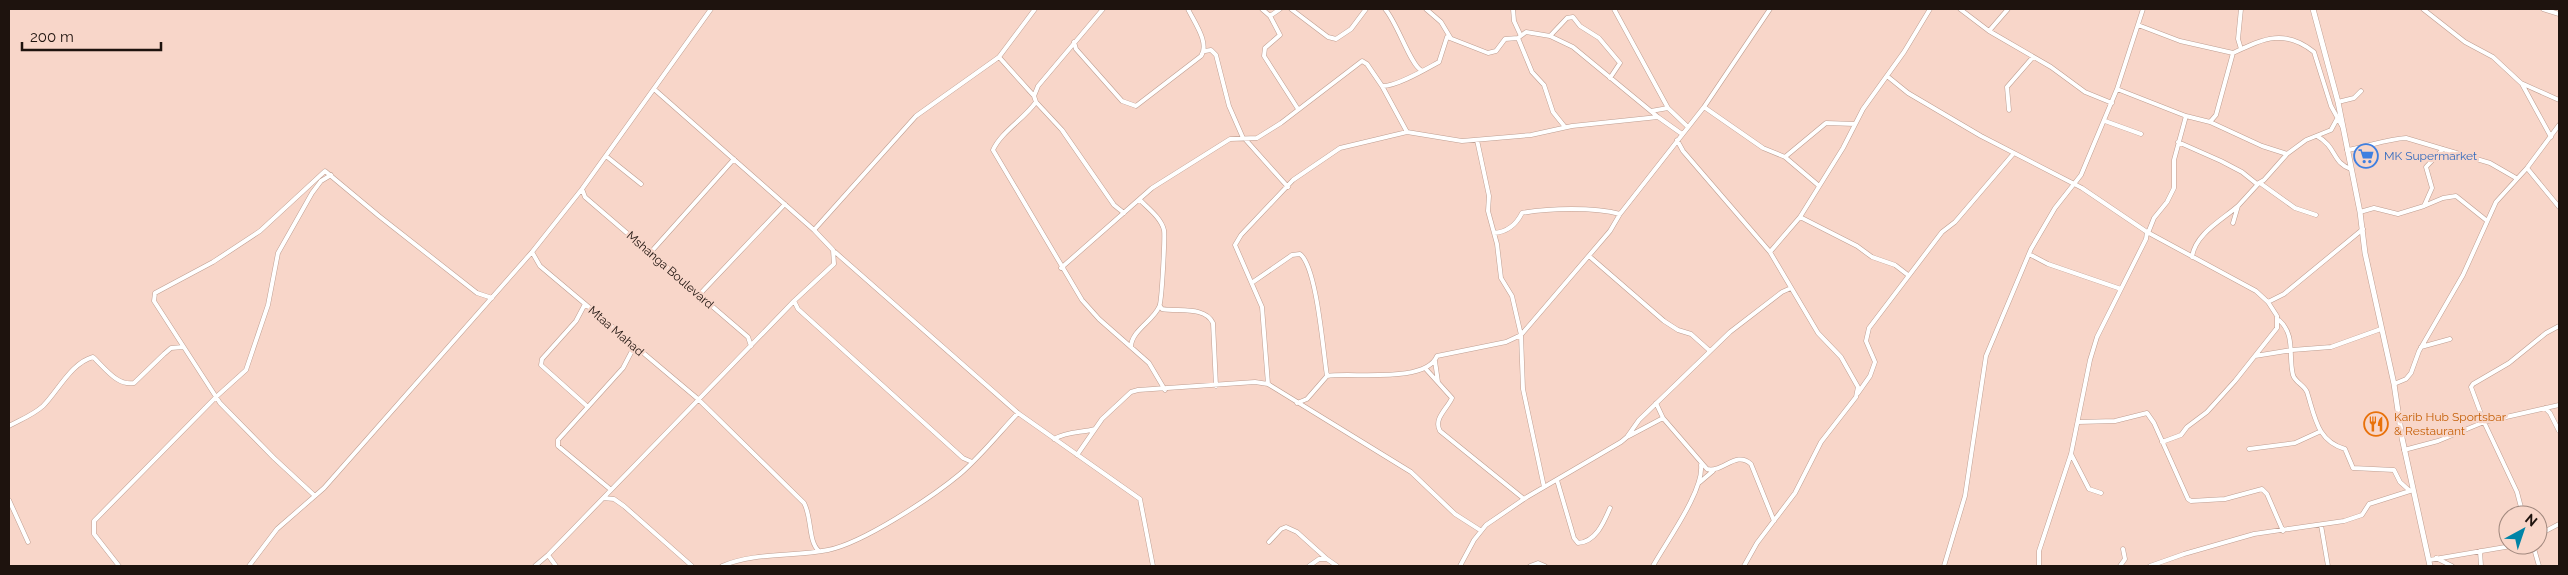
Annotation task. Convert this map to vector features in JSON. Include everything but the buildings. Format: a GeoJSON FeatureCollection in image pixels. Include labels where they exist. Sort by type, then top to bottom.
{"type":"FeatureCollection","features":[{"type":"Feature","properties":{"kind":"main road"},"geometry":{"type":"LineString","coordinates":[[2313,9],[2338,102],[2360,212],[2365,253],[2394,384],[2411,491],[2430,566]]}},
{"type":"Feature","properties":{"kind":"street"},"geometry":{"type":"LineString","coordinates":[[249,566],[277,529],[315,496],[389,416],[532,252],[582,189],[711,9]]}},
{"type":"Feature","properties":{"kind":"street"},"geometry":{"type":"LineString","coordinates":[[814,230],[916,116],[999,57],[1035,9]]}},
{"type":"Feature","properties":{"kind":"street"},"geometry":{"type":"LineString","coordinates":[[1034,96],[1038,86],[1103,9]]}},
{"type":"Feature","properties":{"kind":"street"},"geometry":{"type":"LineString","coordinates":[[1188,9],[1204,42],[1205,51]]}},
{"type":"Feature","properties":{"kind":"street"},"geometry":{"type":"LineString","coordinates":[[1262,9],[1270,16],[1280,35],[1265,48],[1264,56],[1298,109]]}},
{"type":"Feature","properties":{"kind":"street"},"geometry":{"type":"LineString","coordinates":[[1270,16],[1280,9]]}},
{"type":"Feature","properties":{"kind":"street"},"geometry":{"type":"LineString","coordinates":[[1291,9],[1328,37],[1336,39],[1351,28],[1366,9]]}},
{"type":"Feature","properties":{"kind":"street"},"geometry":{"type":"LineString","coordinates":[[1385,9],[1399,28],[1414,65],[1422,71]]}},
{"type":"Feature","properties":{"kind":"street"},"geometry":{"type":"LineString","coordinates":[[1426,9],[1440,22],[1450,37],[1488,53],[1496,51],[1505,39],[1519,36],[1526,32],[1550,36],[1573,47],[1658,117],[1682,134]]}},
{"type":"Feature","properties":{"kind":"street"},"geometry":{"type":"LineString","coordinates":[[1513,9],[1514,21],[1532,72],[1544,85],[1553,112],[1565,127]]}},
{"type":"Feature","properties":{"kind":"street"},"geometry":{"type":"LineString","coordinates":[[1614,9],[1668,108],[1688,127]]}},
{"type":"Feature","properties":{"kind":"street"},"geometry":{"type":"LineString","coordinates":[[1298,403],[1307,399],[1327,376],[1383,376],[1425,368],[1435,361],[1437,356],[1506,342],[1521,335],[1610,231],[1620,214],[1704,107],[1770,9]]}},
{"type":"Feature","properties":{"kind":"street"},"geometry":{"type":"LineString","coordinates":[[1770,252],[1800,216],[1843,148],[1854,124],[1930,9]]}},
{"type":"Feature","properties":{"kind":"street"},"geometry":{"type":"LineString","coordinates":[[1960,9],[1989,31],[2051,67],[2085,92],[2112,103]]}},
{"type":"Feature","properties":{"kind":"street"},"geometry":{"type":"LineString","coordinates":[[1989,31],[2008,9]]}},
{"type":"Feature","properties":{"kind":"street"},"geometry":{"type":"LineString","coordinates":[[1944,566],[1966,496],[1986,356],[2029,254],[2066,191],[2075,184],[2105,121],[2143,9]]}},
{"type":"Feature","properties":{"kind":"street"},"geometry":{"type":"LineString","coordinates":[[2241,49],[2238,39],[2242,9]]}},
{"type":"Feature","properties":{"kind":"street"},"geometry":{"type":"LineString","coordinates":[[2423,9],[2465,42],[2493,56],[2521,83],[2551,137]]}},
{"type":"Feature","properties":{"kind":"street"},"geometry":{"type":"LineString","coordinates":[[2543,9],[2559,14]]}},
{"type":"Feature","properties":{"kind":"street"},"geometry":{"type":"LineString","coordinates":[[1550,36],[1566,18],[1573,17],[1580,26],[1599,38],[1620,63],[1610,78]]}},
{"type":"Feature","properties":{"kind":"street"},"geometry":{"type":"LineString","coordinates":[[2138,26],[2180,41],[2233,53],[2272,37],[2306,45],[2317,58],[2331,106],[2342,126]]}},
{"type":"Feature","properties":{"kind":"street"},"geometry":{"type":"LineString","coordinates":[[1382,86],[1393,84],[1439,62],[1446,38],[1450,37]]}},
{"type":"Feature","properties":{"kind":"street"},"geometry":{"type":"LineString","coordinates":[[1074,42],[1076,49],[1122,101],[1132,106],[1136,106],[1160,89],[1205,51],[1211,50],[1216,55],[1229,106],[1244,138],[1288,187]]}},
{"type":"Feature","properties":{"kind":"street"},"geometry":{"type":"LineString","coordinates":[[1066,51],[1076,49]]}},
{"type":"Feature","properties":{"kind":"street"},"geometry":{"type":"LineString","coordinates":[[2217,125],[2215,119],[2233,53]]}},
{"type":"Feature","properties":{"kind":"street"},"geometry":{"type":"LineString","coordinates":[[999,57],[1062,130],[1114,205],[1124,213]]}},
{"type":"Feature","properties":{"kind":"street"},"geometry":{"type":"LineString","coordinates":[[2009,110],[2007,87],[2033,57]]}},
{"type":"Feature","properties":{"kind":"street"},"geometry":{"type":"LineString","coordinates":[[1061,268],[1148,191],[1208,151],[1230,139],[1256,138],[1362,61],[1367,64],[1382,86],[1408,132]]}},
{"type":"Feature","properties":{"kind":"street"},"geometry":{"type":"LineString","coordinates":[[1887,76],[1916,98],[2014,153],[2075,184],[2148,233],[2256,291],[2268,302],[2288,334],[2292,350],[2293,375],[2307,392],[2320,432],[2335,446],[2345,449],[2353,468],[2394,470],[2400,482],[2411,491]]}},
{"type":"Feature","properties":{"kind":"street"},"geometry":{"type":"LineString","coordinates":[[2521,83],[2559,100]]}},
{"type":"Feature","properties":{"kind":"street"},"geometry":{"type":"LineString","coordinates":[[654,89],[814,230],[846,263],[1018,413],[1140,499],[1153,566]]}},
{"type":"Feature","properties":{"kind":"street"},"geometry":{"type":"LineString","coordinates":[[2117,89],[2186,116],[2210,122],[2262,146],[2287,154]]}},
{"type":"Feature","properties":{"kind":"street"},"geometry":{"type":"LineString","coordinates":[[2338,102],[2354,98],[2361,91]]}},
{"type":"Feature","properties":{"kind":"street"},"geometry":{"type":"LineString","coordinates":[[1036,102],[1026,116],[1000,140],[993,150],[1061,268],[1082,300],[1099,319],[1149,363],[1165,390]]}},
{"type":"Feature","properties":{"kind":"street"},"geometry":{"type":"LineString","coordinates":[[1704,107],[1763,148],[1785,157],[1818,185]]}},
{"type":"Feature","properties":{"kind":"street"},"geometry":{"type":"LineString","coordinates":[[1651,111],[1668,108]]}},
{"type":"Feature","properties":{"kind":"street"},"geometry":{"type":"LineString","coordinates":[[2039,566],[2040,545],[2052,516],[2071,454],[2095,344],[2146,239],[2154,218],[2172,195],[2174,188],[2174,160],[2186,116]]}},
{"type":"Feature","properties":{"kind":"street"},"geometry":{"type":"LineString","coordinates":[[1268,384],[1262,307],[1252,282],[1238,256],[1235,245],[1236,241],[1293,180],[1331,152],[1389,135],[1408,132],[1462,140],[1477,140],[1531,135],[1565,127],[1658,117]]}},
{"type":"Feature","properties":{"kind":"street"},"geometry":{"type":"LineString","coordinates":[[2210,122],[2215,119]]}},
{"type":"Feature","properties":{"kind":"street"},"geometry":{"type":"LineString","coordinates":[[2192,257],[2193,249],[2203,235],[2238,206],[2287,154],[2306,140],[2331,130],[2337,119]]}},
{"type":"Feature","properties":{"kind":"street"},"geometry":{"type":"LineString","coordinates":[[2105,121],[2141,134]]}},
{"type":"Feature","properties":{"kind":"street"},"geometry":{"type":"LineString","coordinates":[[1785,157],[1826,123],[1854,124]]}},
{"type":"Feature","properties":{"kind":"street"},"geometry":{"type":"LineString","coordinates":[[2394,384],[2409,377],[2421,347],[2467,268],[2486,220],[2496,202],[2527,168],[2559,125]]}},
{"type":"Feature","properties":{"kind":"street"},"geometry":{"type":"LineString","coordinates":[[2317,136],[2330,144],[2339,163],[2351,169]]}},
{"type":"Feature","properties":{"kind":"street"},"geometry":{"type":"LineString","coordinates":[[2347,150],[2406,138],[2490,163],[2516,178]]}},
{"type":"Feature","properties":{"kind":"street"},"geometry":{"type":"LineString","coordinates":[[1477,140],[1489,196],[1488,211],[1494,233],[1502,281],[1512,296],[1521,335],[1524,389],[1541,480],[1544,487]]}},
{"type":"Feature","properties":{"kind":"street"},"geometry":{"type":"LineString","coordinates":[[1677,140],[1683,151],[1770,252],[1818,334],[1846,363],[1858,387],[1858,393]]}},
{"type":"Feature","properties":{"kind":"street"},"geometry":{"type":"LineString","coordinates":[[2178,142],[2214,157],[2260,183],[2295,208],[2316,215]]}},
{"type":"Feature","properties":{"kind":"street"},"geometry":{"type":"LineString","coordinates":[[2424,206],[2432,188],[2426,167],[2442,149]]}},
{"type":"Feature","properties":{"kind":"street"},"geometry":{"type":"LineString","coordinates":[[1744,566],[1757,543],[1794,493],[1821,442],[1870,376],[1875,362],[1866,341],[1869,328],[1942,232],[1956,222],[2014,153]]}},
{"type":"Feature","properties":{"kind":"street"},"geometry":{"type":"LineString","coordinates":[[606,156],[641,184]]}},
{"type":"Feature","properties":{"kind":"street"},"geometry":{"type":"LineString","coordinates":[[651,252],[734,159]]}},
{"type":"Feature","properties":{"kind":"street"},"geometry":{"type":"LineString","coordinates":[[2527,168],[2559,207]]}},
{"type":"Feature","properties":{"kind":"street"},"geometry":{"type":"LineString","coordinates":[[315,496],[226,411],[211,391],[154,301],[155,293],[213,262],[260,231],[315,178],[325,171],[481,296],[492,298]]}},
{"type":"Feature","properties":{"kind":"street"},"geometry":{"type":"LineString","coordinates":[[119,566],[94,534],[94,521],[216,397],[246,370],[268,305],[278,253],[318,184],[331,175]]}},
{"type":"Feature","properties":{"kind":"street","name":"Mshanga Boulevard"},"geometry":{"type":"LineString","coordinates":[[582,189],[585,197],[748,337]]}},
{"type":"Feature","properties":{"kind":"street"},"geometry":{"type":"LineString","coordinates":[[2360,212],[2374,208],[2398,214],[2443,198],[2456,196],[2486,220]]}},
{"type":"Feature","properties":{"kind":"street"},"geometry":{"type":"LineString","coordinates":[[574,199],[585,197]]}},
{"type":"Feature","properties":{"kind":"street"},"geometry":{"type":"LineString","coordinates":[[1131,347],[1132,338],[1160,306],[1164,230],[1159,220],[1140,200]]}},
{"type":"Feature","properties":{"kind":"street"},"geometry":{"type":"LineString","coordinates":[[699,295],[785,204]]}},
{"type":"Feature","properties":{"kind":"street"},"geometry":{"type":"LineString","coordinates":[[2233,223],[2238,206]]}},
{"type":"Feature","properties":{"kind":"street"},"geometry":{"type":"LineString","coordinates":[[1494,233],[1504,232],[1518,222],[1522,213],[1544,210],[1608,210],[1620,214]]}},
{"type":"Feature","properties":{"kind":"street"},"geometry":{"type":"LineString","coordinates":[[1800,216],[1857,246],[1872,257],[1895,265],[1908,275]]}},
{"type":"Feature","properties":{"kind":"street"},"geometry":{"type":"LineString","coordinates":[[2268,302],[2284,294],[2363,229]]}},
{"type":"Feature","properties":{"kind":"street"},"geometry":{"type":"LineString","coordinates":[[833,250],[834,264]]}},
{"type":"Feature","properties":{"kind":"street"},"geometry":{"type":"LineString","coordinates":[[524,261],[535,261],[532,252]]}},
{"type":"Feature","properties":{"kind":"street"},"geometry":{"type":"LineString","coordinates":[[1252,282],[1292,256],[1300,254],[1305,258],[1312,275],[1327,376]]}},
{"type":"Feature","properties":{"kind":"street"},"geometry":{"type":"LineString","coordinates":[[2029,254],[2048,264],[2121,289]]}},
{"type":"Feature","properties":{"kind":"street"},"geometry":{"type":"LineString","coordinates":[[1589,256],[1664,321],[1678,330],[1690,334],[1710,350]]}},
{"type":"Feature","properties":{"kind":"street","name":"Mtaa Mahad"},"geometry":{"type":"LineString","coordinates":[[535,261],[634,347],[698,399],[804,503],[810,517],[812,543],[819,551]]}},
{"type":"Feature","properties":{"kind":"street"},"geometry":{"type":"LineString","coordinates":[[535,566],[548,555],[794,301],[834,264],[846,263]]}},
{"type":"Feature","properties":{"kind":"street"},"geometry":{"type":"LineString","coordinates":[[1627,437],[1639,420],[1710,350],[1782,292],[1791,288]]}},
{"type":"Feature","properties":{"kind":"street"},"geometry":{"type":"LineString","coordinates":[[794,301],[798,309],[962,458],[972,462]]}},
{"type":"Feature","properties":{"kind":"street"},"geometry":{"type":"LineString","coordinates":[[585,304],[576,321],[542,359],[541,365],[588,407]]}},
{"type":"Feature","properties":{"kind":"street"},"geometry":{"type":"LineString","coordinates":[[1160,306],[1162,309],[1202,312],[1210,318],[1213,323],[1216,386]]}},
{"type":"Feature","properties":{"kind":"street"},"geometry":{"type":"LineString","coordinates":[[2162,442],[2181,435],[2187,427],[2207,412],[2277,328],[2279,320]]}},
{"type":"Feature","properties":{"kind":"street"},"geometry":{"type":"LineString","coordinates":[[2520,505],[2517,492],[2470,391],[2474,384],[2509,363],[2546,333],[2559,326]]}},
{"type":"Feature","properties":{"kind":"street"},"geometry":{"type":"LineString","coordinates":[[2255,356],[2336,346],[2381,329]]}},
{"type":"Feature","properties":{"kind":"street"},"geometry":{"type":"LineString","coordinates":[[9,426],[43,405],[87,359],[93,357],[119,381],[129,384],[134,383],[171,348],[176,337]]}},
{"type":"Feature","properties":{"kind":"street"},"geometry":{"type":"LineString","coordinates":[[751,346],[748,337],[759,338]]}},
{"type":"Feature","properties":{"kind":"street"},"geometry":{"type":"LineString","coordinates":[[2421,347],[2450,339]]}},
{"type":"Feature","properties":{"kind":"street"},"geometry":{"type":"LineString","coordinates":[[171,348],[183,347]]}},
{"type":"Feature","properties":{"kind":"street"},"geometry":{"type":"LineString","coordinates":[[614,499],[611,489],[558,446],[558,440],[623,368],[634,347]]}},
{"type":"Feature","properties":{"kind":"street"},"geometry":{"type":"LineString","coordinates":[[1435,361],[1438,382]]}},
{"type":"Feature","properties":{"kind":"street"},"geometry":{"type":"LineString","coordinates":[[1425,368],[1452,398],[1438,418],[1437,427],[1440,431],[1524,499]]}},
{"type":"Feature","properties":{"kind":"street"},"geometry":{"type":"LineString","coordinates":[[1077,455],[1080,454],[1102,418],[1131,392],[1256,382],[1268,384],[1411,472],[1455,514],[1480,530]]}},
{"type":"Feature","properties":{"kind":"street"},"geometry":{"type":"LineString","coordinates":[[211,391],[222,392]]}},
{"type":"Feature","properties":{"kind":"street"},"geometry":{"type":"LineString","coordinates":[[1656,403],[1663,418],[1701,464],[1712,471]]}},
{"type":"Feature","properties":{"kind":"street"},"geometry":{"type":"LineString","coordinates":[[2404,450],[2438,441],[2484,422],[2559,405]]}},
{"type":"Feature","properties":{"kind":"street"},"geometry":{"type":"LineString","coordinates":[[2545,408],[2559,430]]}},
{"type":"Feature","properties":{"kind":"street"},"geometry":{"type":"LineString","coordinates":[[722,566],[740,561],[819,551],[849,545],[927,498],[960,474],[1018,413]]}},
{"type":"Feature","properties":{"kind":"street"},"geometry":{"type":"LineString","coordinates":[[2078,422],[2115,421],[2147,413],[2188,499],[2192,501],[2225,499],[2262,489],[2267,494],[2283,531]]}},
{"type":"Feature","properties":{"kind":"street"},"geometry":{"type":"LineString","coordinates":[[1460,566],[1480,530],[1524,499],[1627,437],[1663,418]]}},
{"type":"Feature","properties":{"kind":"street"},"geometry":{"type":"LineString","coordinates":[[1054,439],[1064,433],[1095,429]]}},
{"type":"Feature","properties":{"kind":"street"},"geometry":{"type":"LineString","coordinates":[[2249,449],[2295,443],[2320,432]]}},
{"type":"Feature","properties":{"kind":"street"},"geometry":{"type":"LineString","coordinates":[[2071,454],[2090,489],[2102,493]]}},
{"type":"Feature","properties":{"kind":"street"},"geometry":{"type":"LineString","coordinates":[[1653,566],[1700,482],[1712,471],[1738,459],[1747,460],[1750,464],[1774,521]]}},
{"type":"Feature","properties":{"kind":"street"},"geometry":{"type":"LineString","coordinates":[[1700,482],[1701,464]]}},
{"type":"Feature","properties":{"kind":"street"},"geometry":{"type":"LineString","coordinates":[[1557,480],[1574,538],[1578,543],[1588,540],[1600,529],[1610,508]]}},
{"type":"Feature","properties":{"kind":"street"},"geometry":{"type":"LineString","coordinates":[[2150,566],[2254,534],[2321,525],[2362,515],[2370,504],[2411,491]]}},
{"type":"Feature","properties":{"kind":"street"},"geometry":{"type":"LineString","coordinates":[[603,498],[614,499],[649,525],[692,566]]}},
{"type":"Feature","properties":{"kind":"street"},"geometry":{"type":"LineString","coordinates":[[9,500],[28,542]]}},
{"type":"Feature","properties":{"kind":"street"},"geometry":{"type":"LineString","coordinates":[[2321,525],[2328,566]]}},
{"type":"Feature","properties":{"kind":"street"},"geometry":{"type":"LineString","coordinates":[[1269,542],[1281,530],[1286,528],[1297,532],[1337,566]]}},
{"type":"Feature","properties":{"kind":"street"},"geometry":{"type":"LineString","coordinates":[[2429,560],[2498,548]]}},
{"type":"Feature","properties":{"kind":"street"},"geometry":{"type":"LineString","coordinates":[[2120,566],[2125,559],[2123,549]]}},
{"type":"Feature","properties":{"kind":"street"},"geometry":{"type":"LineString","coordinates":[[2480,551],[2481,566]]}},
{"type":"Feature","properties":{"kind":"street"},"geometry":{"type":"LineString","coordinates":[[548,555],[556,566]]}},
{"type":"Feature","properties":{"kind":"street"},"geometry":{"type":"LineString","coordinates":[[1310,566],[1319,558],[1327,559]]}},
{"type":"Feature","properties":{"kind":"street"},"geometry":{"type":"LineString","coordinates":[[2436,558],[2452,566]]}},
{"type":"Feature","properties":{"kind":"street"},"geometry":{"type":"LineString","coordinates":[[542,560],[552,562]]}},
{"type":"Feature","properties":{"kind":"street"},"geometry":{"type":"LineString","coordinates":[[1530,566],[1538,563],[1545,566]]}},
{"type":"Feature","properties":{"kind":"place","name":"MK Supermarket"},"geometry":{"type":"Point","coordinates":[2366,156]}},
{"type":"Feature","properties":{"kind":"place","name":"Karib Hub Sportsbar & Restaurant"},"geometry":{"type":"Point","coordinates":[2376,424]}}]}
